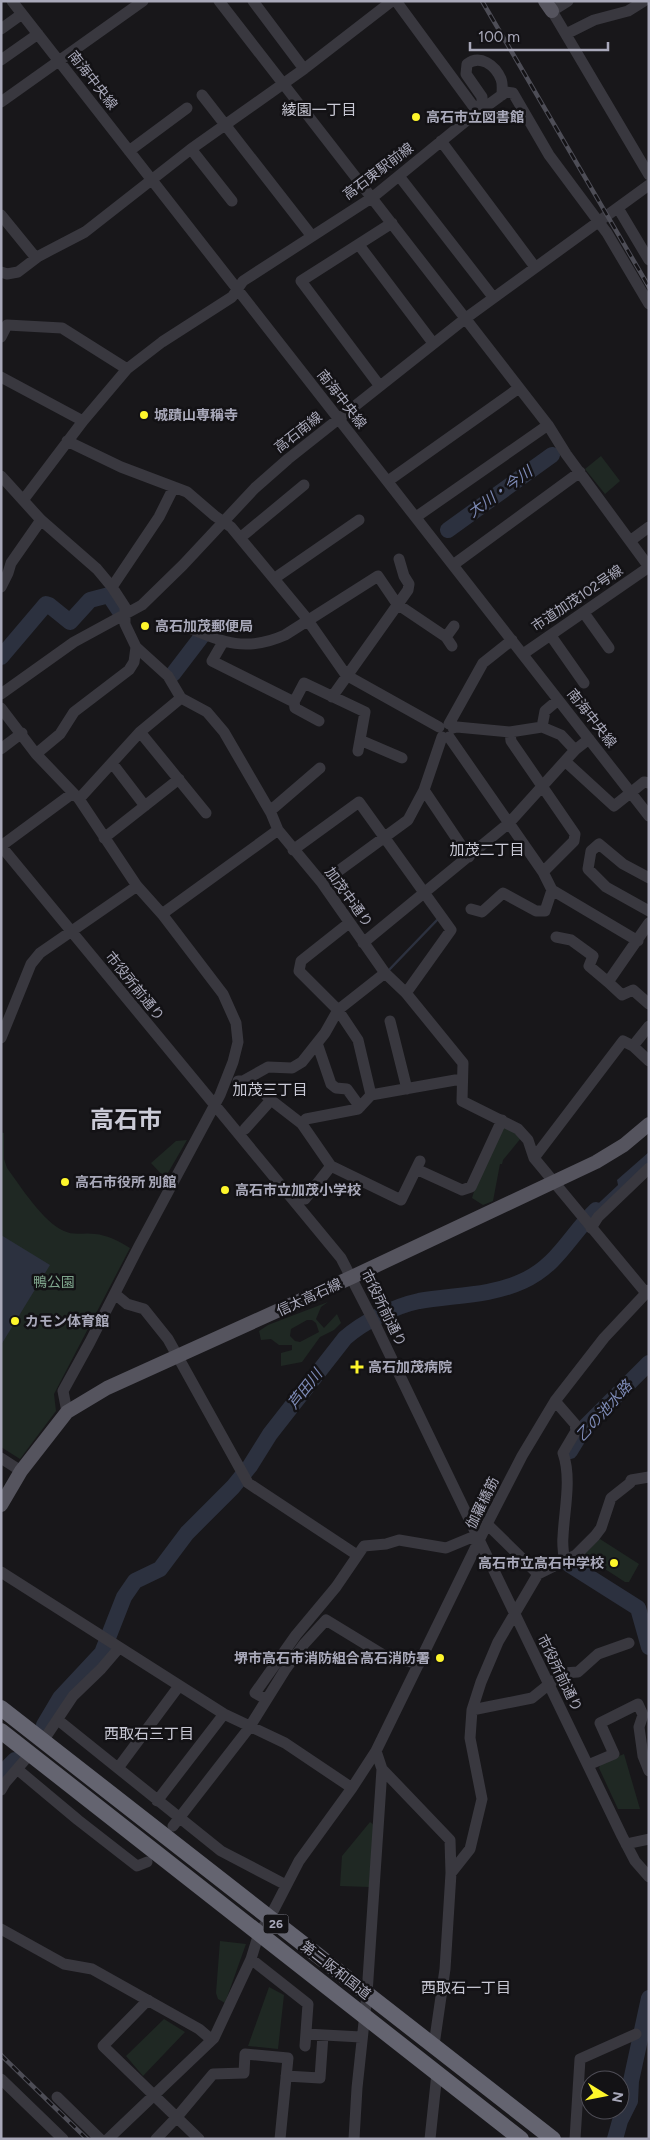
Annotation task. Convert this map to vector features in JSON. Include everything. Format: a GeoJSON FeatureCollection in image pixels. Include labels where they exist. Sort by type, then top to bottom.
{"type":"FeatureCollection","features":[{"type":"Feature","properties":{"kind":"highway","name":"第二阪和国道"},"geometry":{"type":"LineString","coordinates":[[1,1708],[553,2139]]}},
{"type":"Feature","properties":{"kind":"highway","name":"第二阪和国道"},"geometry":{"type":"LineString","coordinates":[[1,1732],[437,2073],[504,2133],[521,2139]]}},
{"type":"Feature","properties":{"kind":"main road","name":"信太高石線"},"geometry":{"type":"LineString","coordinates":[[1,1505],[21,1471],[67,1412],[107,1388],[352,1277],[555,1182],[624,1146],[649,1124]]}},
{"type":"Feature","properties":{"kind":"street","name":"南海中央線"},"geometry":{"type":"LineString","coordinates":[[12,1],[649,816]]}},
{"type":"Feature","properties":{"kind":"street"},"geometry":{"type":"LineString","coordinates":[[1,102],[143,1]]}},
{"type":"Feature","properties":{"kind":"street"},"geometry":{"type":"LineString","coordinates":[[219,1],[466,318],[548,426],[649,567]]}},
{"type":"Feature","properties":{"kind":"street"},"geometry":{"type":"LineString","coordinates":[[253,1],[304,69]]}},
{"type":"Feature","properties":{"kind":"street"},"geometry":{"type":"LineString","coordinates":[[1,272],[7,274],[18,272],[36,258],[86,232],[151,179],[304,69],[392,1]]}},
{"type":"Feature","properties":{"kind":"street"},"geometry":{"type":"LineString","coordinates":[[396,1],[476,110]]}},
{"type":"Feature","properties":{"kind":"street"},"geometry":{"type":"LineString","coordinates":[[568,1],[548,6],[649,176]]}},
{"type":"Feature","properties":{"kind":"street"},"geometry":{"type":"LineString","coordinates":[[566,34],[594,20],[628,11],[644,1]]}},
{"type":"Feature","properties":{"kind":"street"},"geometry":{"type":"LineString","coordinates":[[1,29],[22,14]]}},
{"type":"Feature","properties":{"kind":"street"},"geometry":{"type":"LineString","coordinates":[[1,60],[38,34]]}},
{"type":"Feature","properties":{"kind":"street"},"geometry":{"type":"LineString","coordinates":[[466,121],[482,103],[482,97],[465,70],[467,64],[473,60],[480,60],[493,66],[502,80],[506,93],[607,233],[649,304]]}},
{"type":"Feature","properties":{"kind":"street","name":"高石東駅前線"},"geometry":{"type":"LineString","coordinates":[[24,499],[67,441],[127,369],[162,342],[232,297],[243,281],[373,197],[466,121],[506,93]]}},
{"type":"Feature","properties":{"kind":"street"},"geometry":{"type":"LineString","coordinates":[[202,95],[312,235]]}},
{"type":"Feature","properties":{"kind":"street"},"geometry":{"type":"LineString","coordinates":[[129,151],[187,108]]}},
{"type":"Feature","properties":{"kind":"street"},"geometry":{"type":"LineString","coordinates":[[441,141],[535,268]]}},
{"type":"Feature","properties":{"kind":"street"},"geometry":{"type":"LineString","coordinates":[[191,149],[232,201]]}},
{"type":"Feature","properties":{"kind":"street"},"geometry":{"type":"LineString","coordinates":[[399,176],[493,297]]}},
{"type":"Feature","properties":{"kind":"street","name":"高石南線"},"geometry":{"type":"LineString","coordinates":[[1,694],[74,642],[142,605],[160,589],[255,488],[379,385],[493,297],[649,185]]}},
{"type":"Feature","properties":{"kind":"street"},"geometry":{"type":"LineString","coordinates":[[618,208],[649,260]]}},
{"type":"Feature","properties":{"kind":"street"},"geometry":{"type":"LineString","coordinates":[[1,215],[36,258]]}},
{"type":"Feature","properties":{"kind":"street"},"geometry":{"type":"LineString","coordinates":[[379,385],[301,281],[392,223]]}},
{"type":"Feature","properties":{"kind":"street"},"geometry":{"type":"LineString","coordinates":[[359,245],[433,343]]}},
{"type":"Feature","properties":{"kind":"street"},"geometry":{"type":"LineString","coordinates":[[1,337],[7,325],[62,328],[127,369]]}},
{"type":"Feature","properties":{"kind":"street"},"geometry":{"type":"LineString","coordinates":[[1,377],[83,421]]}},
{"type":"Feature","properties":{"kind":"street"},"geometry":{"type":"LineString","coordinates":[[388,481],[519,388]]}},
{"type":"Feature","properties":{"kind":"street"},"geometry":{"type":"LineString","coordinates":[[416,518],[548,426]]}},
{"type":"Feature","properties":{"kind":"street"},"geometry":{"type":"LineString","coordinates":[[67,441],[121,467],[187,492],[223,521],[275,578],[346,675],[446,731],[543,872],[552,890],[638,941]]}},
{"type":"Feature","properties":{"kind":"street"},"geometry":{"type":"LineString","coordinates":[[453,565],[580,472]]}},
{"type":"Feature","properties":{"kind":"street"},"geometry":{"type":"LineString","coordinates":[[1,476],[24,499],[41,520],[97,569],[112,587],[125,607],[125,624],[136,647],[168,676],[181,698],[140,732],[112,763],[76,796],[1,846]]}},
{"type":"Feature","properties":{"kind":"street"},"geometry":{"type":"LineString","coordinates":[[240,538],[304,484]]}},
{"type":"Feature","properties":{"kind":"street"},"geometry":{"type":"LineString","coordinates":[[112,587],[159,517],[174,487]]}},
{"type":"Feature","properties":{"kind":"street"},"geometry":{"type":"LineString","coordinates":[[1,587],[11,563],[41,520]]}},
{"type":"Feature","properties":{"kind":"street"},"geometry":{"type":"LineString","coordinates":[[275,578],[360,520]]}},
{"type":"Feature","properties":{"kind":"street"},"geometry":{"type":"LineString","coordinates":[[630,541],[649,527]]}},
{"type":"Feature","properties":{"kind":"street"},"geometry":{"type":"LineString","coordinates":[[332,697],[408,590],[409,584],[404,576],[399,559]]}},
{"type":"Feature","properties":{"kind":"street","name":"市道加茂102号線"},"geometry":{"type":"LineString","coordinates":[[523,654],[649,567]]}},
{"type":"Feature","properties":{"kind":"street"},"geometry":{"type":"LineString","coordinates":[[187,626],[223,642],[255,645],[271,641],[285,635],[378,576],[397,604],[449,641],[454,626]]}},
{"type":"Feature","properties":{"kind":"street"},"geometry":{"type":"LineString","coordinates":[[584,612],[608,648]]}},
{"type":"Feature","properties":{"kind":"street"},"geometry":{"type":"LineString","coordinates":[[551,636],[584,683]]}},
{"type":"Feature","properties":{"kind":"street"},"geometry":{"type":"LineString","coordinates":[[322,883],[408,820],[424,790],[446,731],[484,664],[512,640]]}},
{"type":"Feature","properties":{"kind":"street"},"geometry":{"type":"LineString","coordinates":[[223,642],[212,661],[294,702]]}},
{"type":"Feature","properties":{"kind":"street"},"geometry":{"type":"LineString","coordinates":[[36,754],[60,734],[74,712],[129,670],[134,662],[136,647]]}},
{"type":"Feature","properties":{"kind":"street"},"geometry":{"type":"LineString","coordinates":[[319,721],[295,708],[294,702],[304,683],[365,712],[359,746],[402,758]]}},
{"type":"Feature","properties":{"kind":"street","name":"加茂中通り"},"geometry":{"type":"LineString","coordinates":[[181,698],[207,712],[224,732],[270,811],[278,830],[322,883],[385,973],[406,993],[463,1063],[462,1101],[518,1128],[528,1140],[534,1158],[647,1292]]}},
{"type":"Feature","properties":{"kind":"street"},"geometry":{"type":"LineString","coordinates":[[542,727],[545,711],[558,700]]}},
{"type":"Feature","properties":{"kind":"street"},"geometry":{"type":"LineString","coordinates":[[1,708],[36,754],[76,796],[137,886],[162,914],[223,994],[231,1008],[236,1023],[238,1042],[226,1081],[63,1391],[67,1412]]}},
{"type":"Feature","properties":{"kind":"street"},"geometry":{"type":"LineString","coordinates":[[446,731],[457,727],[510,732],[542,727],[561,735],[574,750]]}},
{"type":"Feature","properties":{"kind":"street"},"geometry":{"type":"LineString","coordinates":[[140,732],[206,813]]}},
{"type":"Feature","properties":{"kind":"street"},"geometry":{"type":"LineString","coordinates":[[510,732],[511,741],[575,834],[574,842],[543,872]]}},
{"type":"Feature","properties":{"kind":"street"},"geometry":{"type":"LineString","coordinates":[[1,749],[22,734]]}},
{"type":"Feature","properties":{"kind":"street"},"geometry":{"type":"LineString","coordinates":[[363,942],[509,823],[566,762],[574,750],[589,739]]}},
{"type":"Feature","properties":{"kind":"street"},"geometry":{"type":"LineString","coordinates":[[566,762],[614,806],[644,782],[649,783]]}},
{"type":"Feature","properties":{"kind":"street"},"geometry":{"type":"LineString","coordinates":[[112,763],[145,806]]}},
{"type":"Feature","properties":{"kind":"street"},"geometry":{"type":"LineString","coordinates":[[270,811],[322,765],[329,777]]}},
{"type":"Feature","properties":{"kind":"street"},"geometry":{"type":"LineString","coordinates":[[104,838],[179,779]]}},
{"type":"Feature","properties":{"kind":"street"},"geometry":{"type":"LineString","coordinates":[[424,790],[469,857]]}},
{"type":"Feature","properties":{"kind":"street"},"geometry":{"type":"LineString","coordinates":[[293,850],[358,802],[386,837],[424,894],[451,930],[406,993]]}},
{"type":"Feature","properties":{"kind":"street"},"geometry":{"type":"LineString","coordinates":[[162,914],[278,830]]}},
{"type":"Feature","properties":{"kind":"street"},"geometry":{"type":"LineString","coordinates":[[649,878],[623,864],[599,844],[591,851],[588,869],[606,887],[649,911]]}},
{"type":"Feature","properties":{"kind":"street","name":"市役所前通り"},"geometry":{"type":"LineString","coordinates":[[1,846],[342,1258],[626,1844],[649,1878]]}},
{"type":"Feature","properties":{"kind":"street"},"geometry":{"type":"LineString","coordinates":[[1,1038],[31,964],[40,953],[137,886]]}},
{"type":"Feature","properties":{"kind":"street"},"geometry":{"type":"LineString","coordinates":[[472,909],[482,912],[503,893],[536,911],[545,911],[552,890]]}},
{"type":"Feature","properties":{"kind":"street"},"geometry":{"type":"LineString","coordinates":[[349,922],[300,961],[300,970],[338,1010],[358,1040],[371,1096]]}},
{"type":"Feature","properties":{"kind":"street"},"geometry":{"type":"LineString","coordinates":[[608,982],[649,923]]}},
{"type":"Feature","properties":{"kind":"street"},"geometry":{"type":"LineString","coordinates":[[556,937],[571,940],[593,956],[589,966],[622,995],[633,990],[649,1004]]}},
{"type":"Feature","properties":{"kind":"street"},"geometry":{"type":"LineString","coordinates":[[244,1081],[268,1067],[292,1068],[302,1062],[317,1043],[338,1010],[385,973]]}},
{"type":"Feature","properties":{"kind":"street"},"geometry":{"type":"LineString","coordinates":[[390,1021],[407,1089]]}},
{"type":"Feature","properties":{"kind":"street"},"geometry":{"type":"LineString","coordinates":[[632,1046],[649,1026]]}},
{"type":"Feature","properties":{"kind":"street"},"geometry":{"type":"LineString","coordinates":[[534,1158],[623,1041],[632,1046],[649,1061]]}},
{"type":"Feature","properties":{"kind":"street"},"geometry":{"type":"LineString","coordinates":[[317,1043],[331,1084],[336,1088],[347,1089],[360,1107]]}},
{"type":"Feature","properties":{"kind":"street"},"geometry":{"type":"LineString","coordinates":[[302,1124],[306,1119],[358,1109],[371,1096],[462,1080]]}},
{"type":"Feature","properties":{"kind":"street"},"geometry":{"type":"LineString","coordinates":[[226,1081],[244,1081],[255,1085],[302,1124],[331,1166],[400,1200],[418,1165],[462,1190],[471,1187],[502,1120]]}},
{"type":"Feature","properties":{"kind":"street"},"geometry":{"type":"LineString","coordinates":[[246,1128],[271,1100]]}},
{"type":"Feature","properties":{"kind":"street"},"geometry":{"type":"LineString","coordinates":[[305,1199],[331,1166]]}},
{"type":"Feature","properties":{"kind":"street"},"geometry":{"type":"LineString","coordinates":[[588,1223],[598,1217],[649,1168]]}},
{"type":"Feature","properties":{"kind":"street","name":"伽羅橋筋"},"geometry":{"type":"LineString","coordinates":[[212,2040],[251,1959],[259,1933],[269,1919],[298,1861],[352,1788],[376,1751],[522,1456],[555,1401],[604,1338],[647,1292]]}},
{"type":"Feature","properties":{"kind":"street"},"geometry":{"type":"LineString","coordinates":[[115,1294],[127,1304],[144,1310],[168,1339],[248,1483],[357,1555]]}},
{"type":"Feature","properties":{"kind":"street"},"geometry":{"type":"LineString","coordinates":[[555,1401],[575,1424],[576,1431],[563,1453],[567,1475],[562,1539],[564,1561]]}},
{"type":"Feature","properties":{"kind":"street"},"geometry":{"type":"LineString","coordinates":[[1,1458],[21,1471]]}},
{"type":"Feature","properties":{"kind":"street"},"geometry":{"type":"LineString","coordinates":[[451,1873],[470,1849],[482,1799],[470,1738],[472,1710],[498,1642],[538,1574],[576,1555],[601,1528],[611,1498],[630,1483],[631,1480],[649,1477]]}},
{"type":"Feature","properties":{"kind":"street"},"geometry":{"type":"LineString","coordinates":[[487,1524],[538,1574]]}},
{"type":"Feature","properties":{"kind":"street"},"geometry":{"type":"LineString","coordinates":[[266,1699],[255,1693],[296,1635],[336,1587],[364,1546],[386,1544],[400,1540],[446,1548],[470,1538],[480,1541]]}},
{"type":"Feature","properties":{"kind":"street"},"geometry":{"type":"LineString","coordinates":[[1,1572],[224,1714],[298,1751],[352,1788]]}},
{"type":"Feature","properties":{"kind":"street"},"geometry":{"type":"LineString","coordinates":[[176,1822],[250,1728],[266,1699],[304,1644],[326,1620],[385,1656],[419,1664]]}},
{"type":"Feature","properties":{"kind":"street"},"geometry":{"type":"LineString","coordinates":[[43,1741],[73,1696],[101,1668],[111,1643]]}},
{"type":"Feature","properties":{"kind":"street"},"geometry":{"type":"LineString","coordinates":[[472,1710],[532,1698],[563,1673],[578,1672],[598,1654],[629,1644]]}},
{"type":"Feature","properties":{"kind":"street"},"geometry":{"type":"LineString","coordinates":[[118,1768],[180,1686]]}},
{"type":"Feature","properties":{"kind":"street"},"geometry":{"type":"LineString","coordinates":[[588,1765],[614,1754],[600,1722],[638,1704],[643,1715],[639,1727],[643,1756],[649,1771]]}},
{"type":"Feature","properties":{"kind":"street"},"geometry":{"type":"LineString","coordinates":[[157,1801],[224,1714]]}},
{"type":"Feature","properties":{"kind":"street"},"geometry":{"type":"LineString","coordinates":[[58,1720],[157,1801],[176,1822],[220,1851],[286,1885]]}},
{"type":"Feature","properties":{"kind":"street"},"geometry":{"type":"LineString","coordinates":[[354,2139],[361,2037],[367,1994],[382,1769],[376,1751]]}},
{"type":"Feature","properties":{"kind":"street"},"geometry":{"type":"LineString","coordinates":[[1,1790],[30,1754]]}},
{"type":"Feature","properties":{"kind":"street"},"geometry":{"type":"LineString","coordinates":[[17,1769],[137,1866],[147,1862]]}},
{"type":"Feature","properties":{"kind":"street"},"geometry":{"type":"LineString","coordinates":[[382,1769],[450,1840],[451,1873],[444,1969],[434,2045]]}},
{"type":"Feature","properties":{"kind":"street"},"geometry":{"type":"LineString","coordinates":[[626,1844],[649,1839]]}},
{"type":"Feature","properties":{"kind":"street"},"geometry":{"type":"LineString","coordinates":[[1,1929],[64,1964],[92,1969],[199,2029],[212,2040],[108,2139]]}},
{"type":"Feature","properties":{"kind":"street"},"geometry":{"type":"LineString","coordinates":[[251,1959],[308,2004],[305,2040],[323,2035],[361,2037]]}},
{"type":"Feature","properties":{"kind":"street"},"geometry":{"type":"LineString","coordinates":[[148,2000],[103,2046],[199,2139]]}},
{"type":"Feature","properties":{"kind":"street"},"geometry":{"type":"LineString","coordinates":[[575,2139],[580,2059],[636,2034]]}},
{"type":"Feature","properties":{"kind":"street"},"geometry":{"type":"LineString","coordinates":[[286,2076],[320,2078],[323,2035]]}},
{"type":"Feature","properties":{"kind":"street"},"geometry":{"type":"LineString","coordinates":[[156,2139],[213,2074],[244,2073],[245,2054],[288,2058],[280,2139]]}},
{"type":"Feature","properties":{"kind":"street"},"geometry":{"type":"LineString","coordinates":[[430,2139],[437,2073]]}},
{"type":"Feature","properties":{"kind":"street"},"geometry":{"type":"LineString","coordinates":[[1,2079],[63,2139]]}},
{"type":"Feature","properties":{"kind":"street"},"geometry":{"type":"LineString","coordinates":[[56,2097],[100,2139]]}},
{"type":"Feature","properties":{"kind":"green space"},"geometry":{"type":"Polygon","coordinates":[[[601,456],[620,481],[605,494],[585,469],[601,456]]]}},
{"type":"Feature","properties":{"kind":"green space"},"geometry":{"type":"Polygon","coordinates":[[[508,1126],[521,1138],[503,1160],[502,1164],[500,1164],[493,1201],[483,1205],[472,1198],[476,1185],[501,1129],[508,1126]]]}},
{"type":"Feature","properties":{"kind":"green space","name":"鴨公園"},"geometry":{"type":"Polygon","coordinates":[[[1,1132],[4,1133],[4,1159],[7,1168],[48,1220],[64,1231],[75,1234],[104,1236],[130,1248],[54,1394],[56,1411],[20,1459],[1,1447],[1,1132]]]}},
{"type":"Feature","properties":{"kind":"green space"},"geometry":{"type":"Polygon","coordinates":[[[187,1140],[165,1178],[151,1163],[176,1141],[187,1140]]]}},
{"type":"Feature","properties":{"kind":"green space"},"geometry":{"type":"Polygon","coordinates":[[[328,1302],[321,1307],[316,1319],[324,1328],[337,1314],[341,1323],[334,1330],[320,1337],[302,1362],[281,1366],[281,1353],[292,1350],[292,1345],[279,1345],[271,1339],[261,1340],[259,1331],[268,1325],[328,1302]],[[307,1320],[291,1329],[290,1336],[295,1341],[300,1342],[319,1332],[316,1323],[312,1320],[307,1320]]]}},
{"type":"Feature","properties":{"kind":"green space"},"geometry":{"type":"Polygon","coordinates":[[[600,1539],[639,1564],[629,1582],[625,1582],[582,1554],[600,1539]]]}},
{"type":"Feature","properties":{"kind":"green space"},"geometry":{"type":"Polygon","coordinates":[[[624,1754],[640,1809],[618,1809],[599,1768],[601,1763],[624,1754]]]}},
{"type":"Feature","properties":{"kind":"green space"},"geometry":{"type":"Polygon","coordinates":[[[370,1822],[374,1825],[369,1887],[340,1886],[342,1856],[370,1822]]]}},
{"type":"Feature","properties":{"kind":"green space"},"geometry":{"type":"Polygon","coordinates":[[[220,1941],[246,1944],[225,2003],[218,1999],[216,1993],[220,1941]]]}},
{"type":"Feature","properties":{"kind":"green space"},"geometry":{"type":"Polygon","coordinates":[[[269,1987],[284,1995],[278,2049],[248,2046],[269,1987]]]}},
{"type":"Feature","properties":{"kind":"green space"},"geometry":{"type":"Polygon","coordinates":[[[164,2019],[185,2032],[143,2076],[126,2056],[164,2019]]]}},
{"type":"Feature","properties":{"kind":"water"},"geometry":{"type":"Polygon","coordinates":[[[649,1152],[649,1164],[592,1221],[586,1215],[618,1185],[617,1180],[649,1152]]]}},
{"type":"Feature","properties":{"kind":"water"},"geometry":{"type":"Polygon","coordinates":[[[1,1235],[50,1265],[1,1345],[1,1235]]]}},
{"type":"Feature","properties":{"kind":"waterway","name":"大川・今川"},"geometry":{"type":"LineString","coordinates":[[448,530],[552,455]]}},
{"type":"Feature","properties":{"kind":"waterway","name":"大川・今川"},"geometry":{"type":"LineString","coordinates":[[1,657],[46,604],[70,622],[90,600],[109,595],[119,610]]}},
{"type":"Feature","properties":{"kind":"waterway","name":"大川・今川"},"geometry":{"type":"LineString","coordinates":[[173,674],[202,636]]}},
{"type":"Feature","properties":{"kind":"waterway"},"geometry":{"type":"LineString","coordinates":[[388,971],[438,919]]}},
{"type":"Feature","properties":{"kind":"waterway","name":"芦田川"},"geometry":{"type":"LineString","coordinates":[[44,1725],[60,1698],[102,1653],[124,1597],[135,1581],[160,1569],[187,1533],[233,1487],[250,1466],[270,1434],[345,1338],[370,1321],[410,1303],[498,1290],[523,1281],[546,1267],[596,1210]]}},
{"type":"Feature","properties":{"kind":"waterway","name":"乙の池水路"},"geometry":{"type":"LineString","coordinates":[[570,1451],[584,1428],[649,1363]]}},
{"type":"Feature","properties":{"kind":"waterway","name":"乙の池水路"},"geometry":{"type":"LineString","coordinates":[[570,1565],[638,1608],[649,1647]]}},
{"type":"Feature","properties":{"kind":"waterway"},"geometry":{"type":"LineString","coordinates":[[1,1774],[15,1760]]}},
{"type":"Feature","properties":{"kind":"waterway","name":"乙の池水路"},"geometry":{"type":"LineString","coordinates":[[615,2139],[620,2121],[630,2101],[631,2081],[649,1998]]}},
{"type":"Feature","properties":{"kind":"railway"},"geometry":{"type":"LineString","coordinates":[[482,1],[649,287]]}},
{"type":"Feature","properties":{"kind":"railway"},"geometry":{"type":"LineString","coordinates":[[1,2055],[87,2139]]}},
{"type":"Feature","properties":{"kind":"place","name":"高石市立図書館"},"geometry":{"type":"Point","coordinates":[416,117]}},
{"type":"Feature","properties":{"kind":"place","name":"城蹟山専稱寺"},"geometry":{"type":"Point","coordinates":[144,415]}},
{"type":"Feature","properties":{"kind":"place","name":"高石加茂郵便局"},"geometry":{"type":"Point","coordinates":[145,626]}},
{"type":"Feature","properties":{"kind":"place","name":"高石市役所 別館"},"geometry":{"type":"Point","coordinates":[65,1182]}},
{"type":"Feature","properties":{"kind":"place","name":"高石市立加茂小学校"},"geometry":{"type":"Point","coordinates":[225,1190]}},
{"type":"Feature","properties":{"kind":"place","name":"カモン体育館"},"geometry":{"type":"Point","coordinates":[15,1321]}},
{"type":"Feature","properties":{"kind":"place","name":"高石加茂病院"},"geometry":{"type":"Point","coordinates":[357,1367]}},
{"type":"Feature","properties":{"kind":"place","name":"高石市立高石中学校"},"geometry":{"type":"Point","coordinates":[614,1563]}},
{"type":"Feature","properties":{"kind":"place","name":"堺市高石市消防組合高石消防署"},"geometry":{"type":"Point","coordinates":[440,1658]}},
{"type":"Feature","properties":{"kind":"district","name":"綾園一丁目"},"geometry":{"type":"Point","coordinates":[319,110]}},
{"type":"Feature","properties":{"kind":"district","name":"加茂二丁目"},"geometry":{"type":"Point","coordinates":[487,850]}},
{"type":"Feature","properties":{"kind":"district","name":"加茂三丁目"},"geometry":{"type":"Point","coordinates":[270,1090]}},
{"type":"Feature","properties":{"kind":"district","name":"高石市"},"geometry":{"type":"Point","coordinates":[126,1120]}},
{"type":"Feature","properties":{"kind":"district","name":"西取石三丁目"},"geometry":{"type":"Point","coordinates":[149,1734]}},
{"type":"Feature","properties":{"kind":"district","name":"西取石一丁目"},"geometry":{"type":"Point","coordinates":[466,1988]}}]}
